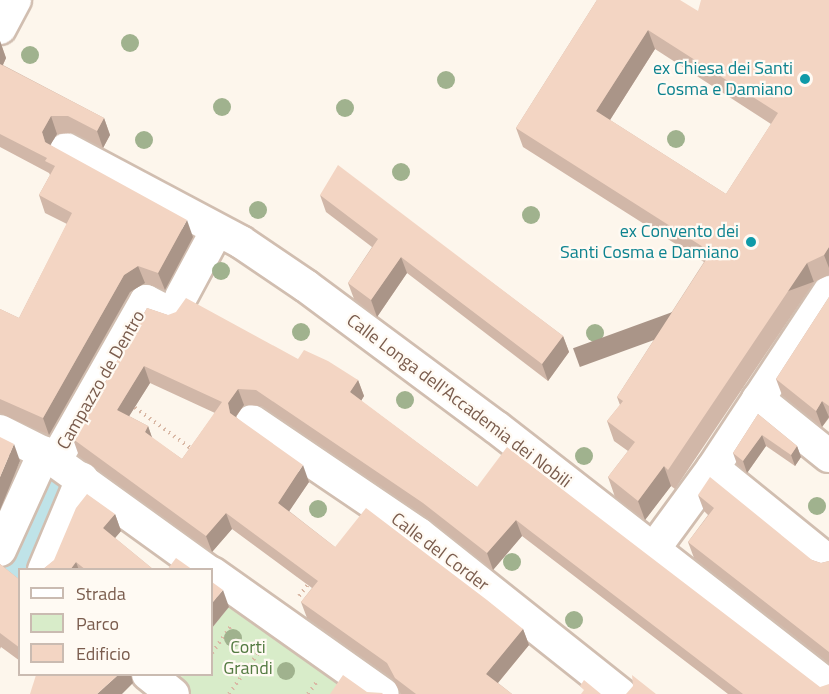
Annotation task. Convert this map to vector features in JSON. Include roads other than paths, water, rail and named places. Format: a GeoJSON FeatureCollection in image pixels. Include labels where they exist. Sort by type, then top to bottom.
{"type":"FeatureCollection","features":[{"type":"Feature","properties":{"kind":"street"},"geometry":{"type":"LineString","coordinates":[[0,28],[15,0]]}},
{"type":"Feature","properties":{"kind":"street","name":"Calle Longa dell'Accademia dei Nobili"},"geometry":{"type":"LineString","coordinates":[[66,149],[217,230],[306,285],[829,686]]}},
{"type":"Feature","properties":{"kind":"street","name":"Campazzo de Dentro"},"geometry":{"type":"LineString","coordinates":[[0,550],[50,457],[100,382],[146,301],[172,314],[217,230]]}},
{"type":"Feature","properties":{"kind":"street"},"geometry":{"type":"LineString","coordinates":[[652,550],[713,468],[758,399],[818,332],[829,292]]}},
{"type":"Feature","properties":{"kind":"street"},"geometry":{"type":"LineString","coordinates":[[758,399],[829,456]]}},
{"type":"Feature","properties":{"kind":"street","name":"Calle del Corder"},"geometry":{"type":"LineString","coordinates":[[252,421],[419,534],[620,694]]}},
{"type":"Feature","properties":{"kind":"street"},"geometry":{"type":"LineString","coordinates":[[0,431],[50,457],[203,568]]}},
{"type":"Feature","properties":{"kind":"street"},"geometry":{"type":"LineString","coordinates":[[713,468],[829,562]]}},
{"type":"Feature","properties":{"kind":"street"},"geometry":{"type":"LineString","coordinates":[[45,568],[82,479]]}},
{"type":"Feature","properties":{"kind":"street"},"geometry":{"type":"LineString","coordinates":[[213,574],[382,694]]}},
{"type":"Feature","properties":{"kind":"street"},"geometry":{"type":"LineString","coordinates":[[149,676],[173,694]]}},
{"type":"Feature","properties":{"kind":"water"},"geometry":{"type":"Polygon","coordinates":[[[42,472],[66,486],[29,568],[18,568],[18,592],[0,620],[0,561],[42,472]]]}},
{"type":"Feature","properties":{"kind":"place","name":"ex Chiesa dei Santi Cosma e Damiano"},"geometry":{"type":"Point","coordinates":[805,79]}},
{"type":"Feature","properties":{"kind":"place","name":"ex Convento dei Santi Cosma e Damiano"},"geometry":{"type":"Point","coordinates":[751,242]}},
{"type":"Feature","properties":{"kind":"park label","name":"Corti Grandi"},"geometry":{"type":"Point","coordinates":[248,658]}}]}
